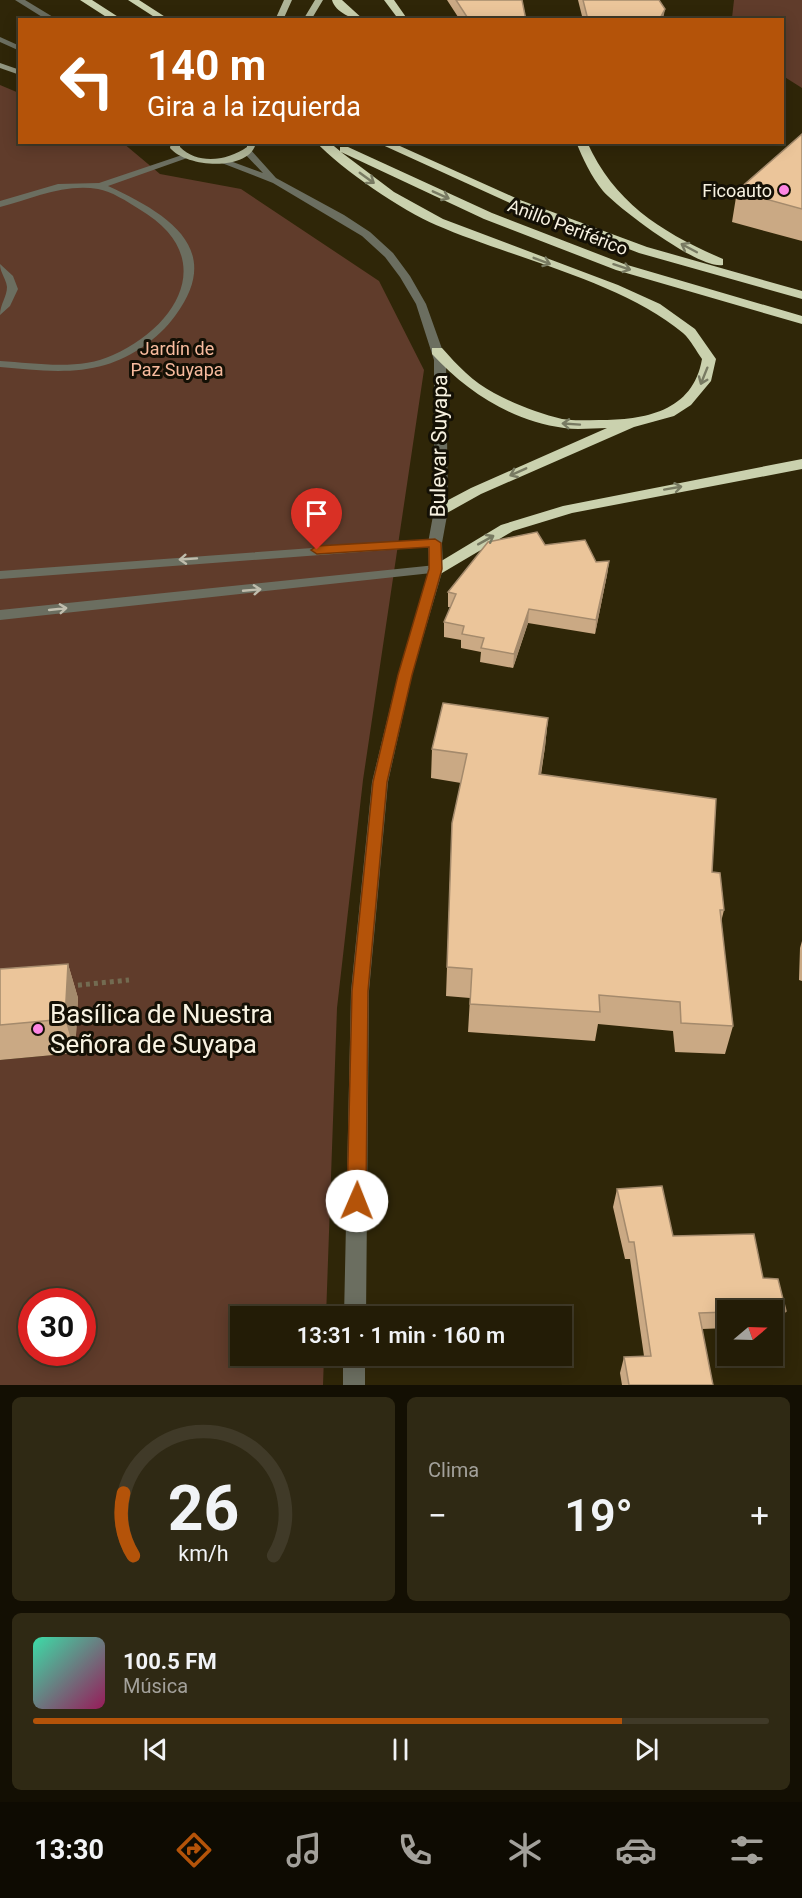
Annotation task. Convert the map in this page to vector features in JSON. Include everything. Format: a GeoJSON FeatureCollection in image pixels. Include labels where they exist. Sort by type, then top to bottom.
{"type":"FeatureCollection","features":[{"type":"Feature","properties":{"kind":"highway"},"geometry":{"type":"LineString","coordinates":[[85,0],[116,18]]}},
{"type":"Feature","properties":{"kind":"highway"},"geometry":{"type":"LineString","coordinates":[[133,0],[163,18]]}},
{"type":"Feature","properties":{"kind":"highway"},"geometry":{"type":"LineString","coordinates":[[337,0],[337,3],[357,18]]}},
{"type":"Feature","properties":{"kind":"highway"},"geometry":{"type":"LineString","coordinates":[[389,0],[402,18]]}},
{"type":"Feature","properties":{"kind":"highway"},"geometry":{"type":"LineString","coordinates":[[324,144],[390,194],[439,222],[613,288],[655,307],[690,332],[709,359],[706,378],[686,402],[669,413],[629,424],[476,490],[441,510]]}},
{"type":"Feature","properties":{"kind":"highway","name":"Anillo Periférico"},"geometry":{"type":"LineString","coordinates":[[335,144],[357,158],[488,216],[620,267],[802,320]]}},
{"type":"Feature","properties":{"kind":"highway","name":"Anillo Periférico"},"geometry":{"type":"LineString","coordinates":[[386,144],[516,202],[643,250],[802,294]]}},
{"type":"Feature","properties":{"kind":"highway"},"geometry":{"type":"LineString","coordinates":[[582,144],[599,178],[665,235],[704,256],[802,294]]}},
{"type":"Feature","properties":{"kind":"highway"},"geometry":{"type":"LineString","coordinates":[[437,351],[461,377],[488,396],[538,417],[566,424],[629,424]]}},
{"type":"Feature","properties":{"kind":"highway"},"geometry":{"type":"LineString","coordinates":[[436,569],[507,528],[569,509],[802,464]]}},
{"type":"Feature","properties":{"kind":"main road"},"geometry":{"type":"LineString","coordinates":[[280,18],[288,0]]}},
{"type":"Feature","properties":{"kind":"main road"},"geometry":{"type":"LineString","coordinates":[[308,18],[319,0]]}},
{"type":"Feature","properties":{"kind":"main road"},"geometry":{"type":"LineString","coordinates":[[173,144],[185,157],[219,160],[249,147]]}},
{"type":"Feature","properties":{"kind":"street"},"geometry":{"type":"LineString","coordinates":[[20,0],[51,18]]}},
{"type":"Feature","properties":{"kind":"street"},"geometry":{"type":"LineString","coordinates":[[0,39],[18,47]]}},
{"type":"Feature","properties":{"kind":"street"},"geometry":{"type":"LineString","coordinates":[[0,65],[18,72]]}},
{"type":"Feature","properties":{"kind":"street"},"geometry":{"type":"LineString","coordinates":[[0,73],[18,79]]}},
{"type":"Feature","properties":{"kind":"street","name":"Bulevar Suyapa"},"geometry":{"type":"LineString","coordinates":[[249,147],[276,181]]}},
{"type":"Feature","properties":{"kind":"street"},"geometry":{"type":"LineString","coordinates":[[0,204],[58,187],[100,186],[185,157]]}},
{"type":"Feature","properties":{"kind":"street","name":"Bulevar Suyapa"},"geometry":{"type":"LineString","coordinates":[[219,160],[276,181],[366,234],[389,255],[405,276],[421,304],[440,360],[441,510],[435,543],[436,569],[405,675],[380,782],[360,991],[355,1306]]}},
{"type":"Feature","properties":{"kind":"street"},"geometry":{"type":"LineString","coordinates":[[0,364],[65,368],[101,363],[124,355],[154,333],[176,311],[189,279],[188,252],[173,230],[151,211],[100,186]]}},
{"type":"Feature","properties":{"kind":"street"},"geometry":{"type":"LineString","coordinates":[[0,267],[9,276],[12,286],[11,300],[0,312]]}},
{"type":"Feature","properties":{"kind":"street"},"geometry":{"type":"LineString","coordinates":[[0,575],[435,543]]}},
{"type":"Feature","properties":{"kind":"street"},"geometry":{"type":"LineString","coordinates":[[0,615],[436,569]]}},
{"type":"Feature","properties":{"kind":"street"},"geometry":{"type":"LineString","coordinates":[[354,1366],[354,1385]]}},
{"type":"Feature","properties":{"kind":"path"},"geometry":{"type":"LineString","coordinates":[[58,987],[129,980]]}},
{"type":"Feature","properties":{"kind":"green space"},"geometry":{"type":"Polygon","coordinates":[[[734,0],[802,0],[802,88],[784,77],[784,18],[732,18],[734,0]]]}},
{"type":"Feature","properties":{"kind":"green space","name":"Jardín de Paz Suyapa"},"geometry":{"type":"Polygon","coordinates":[[[0,85],[18,93],[18,144],[124,144],[160,174],[241,189],[379,281],[424,370],[363,780],[337,1008],[326,1306],[230,1306],[230,1366],[324,1366],[323,1385],[0,1385],[0,1060],[75,1053],[77,999],[0,1005],[0,85]]]}},
{"type":"Feature","properties":{"kind":"building"},"geometry":{"type":"Polygon","coordinates":[[[456,0],[522,0],[526,18],[468,18],[456,0]]]}},
{"type":"Feature","properties":{"kind":"building"},"geometry":{"type":"Polygon","coordinates":[[[583,0],[659,0],[665,9],[660,18],[588,18],[583,0]]]}},
{"type":"Feature","properties":{"kind":"building"},"geometry":{"type":"Polygon","coordinates":[[[802,134],[802,209],[737,191],[802,134]]]}},
{"type":"Feature","properties":{"kind":"building"},"geometry":{"type":"Polygon","coordinates":[[[537,532],[545,545],[585,540],[596,562],[609,561],[596,620],[529,609],[514,654],[481,648],[484,638],[462,634],[464,626],[444,622],[456,594],[448,592],[488,542],[537,532]]]}},
{"type":"Feature","properties":{"kind":"building"},"geometry":{"type":"Polygon","coordinates":[[[443,703],[548,718],[539,774],[716,799],[712,872],[720,873],[724,910],[720,910],[733,1026],[681,1023],[680,1002],[599,995],[600,1012],[470,1004],[472,969],[447,967],[452,823],[467,754],[432,749],[443,703]]]}},
{"type":"Feature","properties":{"kind":"building"},"geometry":{"type":"Polygon","coordinates":[[[68,964],[65,1019],[0,1025],[0,969],[68,964]]]}},
{"type":"Feature","properties":{"kind":"building"},"geometry":{"type":"Polygon","coordinates":[[[662,1186],[673,1236],[754,1234],[763,1278],[778,1279],[786,1311],[783,1311],[783,1300],[717,1300],[717,1312],[699,1313],[713,1385],[629,1385],[624,1357],[651,1356],[634,1242],[629,1242],[617,1189],[662,1186]]]}},
{"type":"Feature","properties":{"kind":"place","name":"Ficoauto"},"geometry":{"type":"Point","coordinates":[784,190]}},
{"type":"Feature","properties":{"kind":"place","name":"Basílica de Nuestra Señora de Suyapa"},"geometry":{"type":"Point","coordinates":[38,1029]}},
{"type":"Feature","properties":{"kind":"route"},"geometry":{"type":"LineString","coordinates":[[317,550],[435,543],[436,569],[405,675],[380,782],[360,991],[357,1201]]}}]}
